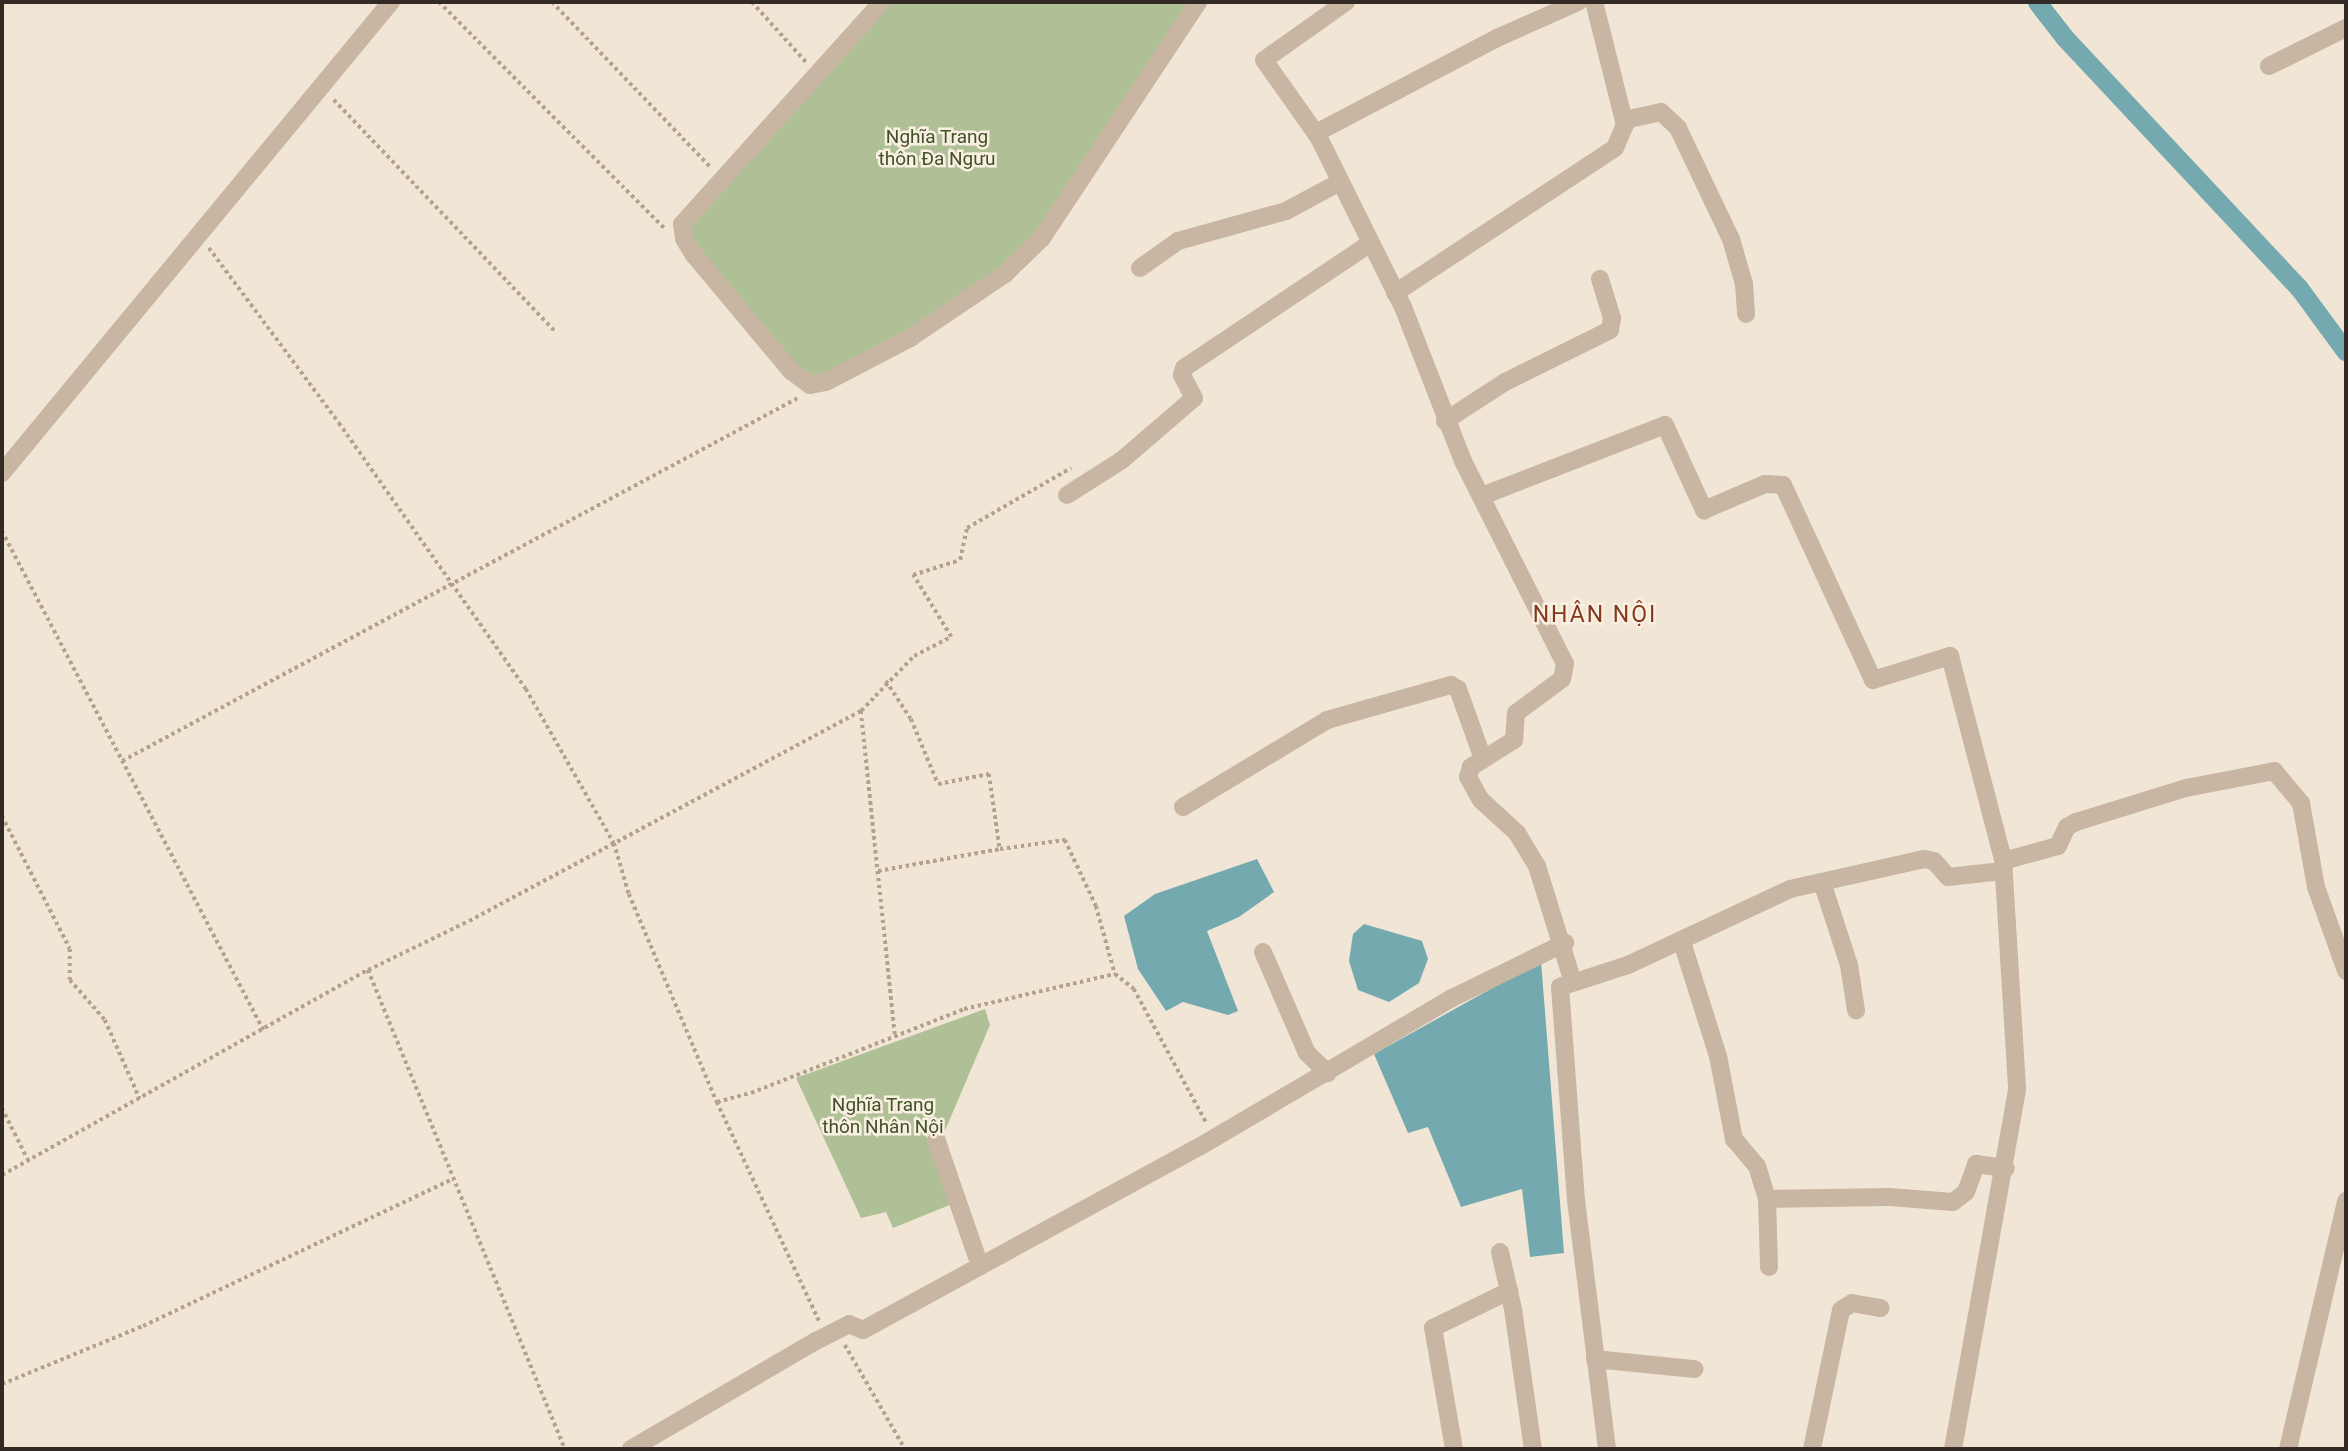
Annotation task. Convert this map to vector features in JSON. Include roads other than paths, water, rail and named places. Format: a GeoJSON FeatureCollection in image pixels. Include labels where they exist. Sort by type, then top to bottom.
{"type":"FeatureCollection","features":[{"type":"Feature","properties":{"kind":"street"},"geometry":{"type":"LineString","coordinates":[[2,473],[323,88],[391,2]]}},
{"type":"Feature","properties":{"kind":"street"},"geometry":{"type":"LineString","coordinates":[[882,2],[682,224],[684,239],[791,371],[810,385],[826,382],[910,338],[1005,274],[1042,238],[1198,2]]}},
{"type":"Feature","properties":{"kind":"street"},"geometry":{"type":"LineString","coordinates":[[1346,2],[1264,60],[1317,133],[1395,293],[1446,421],[1566,669],[1559,682],[1518,710],[1514,740],[1469,770],[1469,783],[1526,845],[1564,943],[1573,982]]}},
{"type":"Feature","properties":{"kind":"street"},"geometry":{"type":"LineString","coordinates":[[1317,133],[1497,38],[1578,2]]}},
{"type":"Feature","properties":{"kind":"street"},"geometry":{"type":"LineString","coordinates":[[1395,293],[1606,156],[1620,140],[1624,120],[1594,2]]}},
{"type":"Feature","properties":{"kind":"street"},"geometry":{"type":"LineString","coordinates":[[2269,66],[2346,29]]}},
{"type":"Feature","properties":{"kind":"street"},"geometry":{"type":"LineString","coordinates":[[1624,120],[1657,111],[1678,128],[1731,239],[1744,284],[1746,314]]}},
{"type":"Feature","properties":{"kind":"street"},"geometry":{"type":"LineString","coordinates":[[1140,268],[1178,241],[1286,211],[1340,182]]}},
{"type":"Feature","properties":{"kind":"street"},"geometry":{"type":"LineString","coordinates":[[1067,495],[1122,460],[1194,398],[1182,375],[1184,368],[1369,244]]}},
{"type":"Feature","properties":{"kind":"street"},"geometry":{"type":"LineString","coordinates":[[1446,421],[1505,382],[1609,330],[1612,318],[1600,279]]}},
{"type":"Feature","properties":{"kind":"street"},"geometry":{"type":"LineString","coordinates":[[1482,496],[1665,425],[1703,510],[1765,484],[1783,485],[1873,680],[1950,656],[2003,866],[2017,1090],[2006,1168],[1953,1449]]}},
{"type":"Feature","properties":{"kind":"street"},"geometry":{"type":"LineString","coordinates":[[1183,807],[1328,720],[1451,685],[1458,689],[1483,759]]}},
{"type":"Feature","properties":{"kind":"street"},"geometry":{"type":"LineString","coordinates":[[1607,1449],[1595,1359],[1558,996],[1561,985],[1682,942],[1760,900],[1822,882],[1924,859],[1934,861],[1948,877],[2003,866],[2058,846],[2067,827],[2076,822],[2186,788],[2274,771],[2301,803],[2316,887],[2346,971]]}},
{"type":"Feature","properties":{"kind":"street"},"geometry":{"type":"LineString","coordinates":[[1822,882],[1849,965],[1856,1010]]}},
{"type":"Feature","properties":{"kind":"street"},"geometry":{"type":"LineString","coordinates":[[1682,942],[1718,1056],[1734,1139],[1757,1166],[1767,1199],[1769,1267]]}},
{"type":"Feature","properties":{"kind":"street"},"geometry":{"type":"LineString","coordinates":[[632,1449],[831,1333],[849,1324],[863,1330],[1215,1138],[1452,999],[1564,943]]}},
{"type":"Feature","properties":{"kind":"street"},"geometry":{"type":"LineString","coordinates":[[1263,952],[1307,1053],[1328,1073]]}},
{"type":"Feature","properties":{"kind":"street"},"geometry":{"type":"LineString","coordinates":[[935,1136],[980,1266]]}},
{"type":"Feature","properties":{"kind":"street"},"geometry":{"type":"LineString","coordinates":[[1767,1199],[1890,1197],[1953,1202],[1966,1192],[1976,1164],[2006,1168]]}},
{"type":"Feature","properties":{"kind":"street"},"geometry":{"type":"LineString","coordinates":[[2288,1449],[2346,1201]]}},
{"type":"Feature","properties":{"kind":"street"},"geometry":{"type":"LineString","coordinates":[[1500,1252],[1509,1291],[1533,1449]]}},
{"type":"Feature","properties":{"kind":"street"},"geometry":{"type":"LineString","coordinates":[[1454,1449],[1433,1328],[1509,1291]]}},
{"type":"Feature","properties":{"kind":"street"},"geometry":{"type":"LineString","coordinates":[[1812,1449],[1841,1310],[1852,1303],[1881,1308]]}},
{"type":"Feature","properties":{"kind":"street"},"geometry":{"type":"LineString","coordinates":[[1595,1359],[1694,1369]]}},
{"type":"Feature","properties":{"kind":"water"},"geometry":{"type":"Polygon","coordinates":[[[1257,859],[1274,892],[1239,917],[1207,931],[1238,1011],[1228,1015],[1183,1002],[1166,1011],[1138,969],[1124,916],[1155,894],[1257,859]]]}},
{"type":"Feature","properties":{"kind":"water"},"geometry":{"type":"Polygon","coordinates":[[[1364,924],[1422,941],[1428,959],[1419,983],[1389,1002],[1358,990],[1349,961],[1353,934],[1364,924]]]}},
{"type":"Feature","properties":{"kind":"water"},"geometry":{"type":"Polygon","coordinates":[[[1541,961],[1564,1253],[1530,1257],[1522,1189],[1461,1207],[1428,1127],[1408,1133],[1374,1054],[1541,961]]]}},
{"type":"Feature","properties":{"kind":"waterway"},"geometry":{"type":"LineString","coordinates":[[2037,2],[2065,38],[2299,288],[2346,352]]}},
{"type":"Feature","properties":{"kind":"district","name":"NHÂN NỘI"},"geometry":{"type":"Point","coordinates":[1595,615]}},
{"type":"Feature","properties":{"kind":"park label","name":"Nghĩa Trang thôn Đa Ngưu"},"geometry":{"type":"Point","coordinates":[937,148]}},
{"type":"Feature","properties":{"kind":"park label","name":"Nghĩa Trang thôn Nhân Nội"},"geometry":{"type":"Point","coordinates":[883,1116]}}]}
